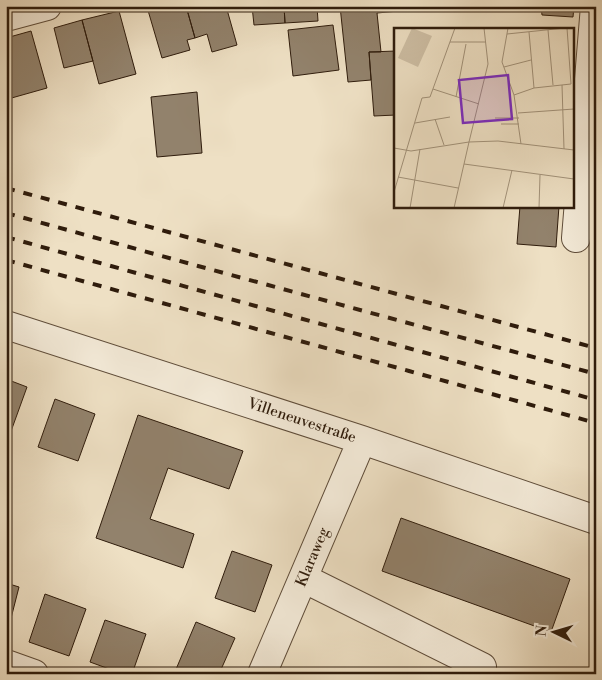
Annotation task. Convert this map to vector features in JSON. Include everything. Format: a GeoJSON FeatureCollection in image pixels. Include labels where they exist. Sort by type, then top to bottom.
{"type":"FeatureCollection","features":[{"type":"Feature","properties":{"kind":"street"},"geometry":{"type":"LineString","coordinates":[[6,17],[47,6]]}},
{"type":"Feature","properties":{"kind":"street"},"geometry":{"type":"LineString","coordinates":[[576,238],[596,6]]}},
{"type":"Feature","properties":{"kind":"street","name":"Villeneuvestraße"},"geometry":{"type":"LineString","coordinates":[[6,325],[362,440],[596,520]]}},
{"type":"Feature","properties":{"kind":"street","name":"Klaraweg"},"geometry":{"type":"LineString","coordinates":[[262,674],[362,440]]}},
{"type":"Feature","properties":{"kind":"street"},"geometry":{"type":"LineString","coordinates":[[303,578],[482,667]]}},
{"type":"Feature","properties":{"kind":"street"},"geometry":{"type":"LineString","coordinates":[[6,664],[34,674]]}},
{"type":"Feature","properties":{"kind":"building"},"geometry":{"type":"Polygon","coordinates":[[[186,6],[195,38],[187,40],[190,50],[162,58],[147,7],[186,6]]]}},
{"type":"Feature","properties":{"kind":"building"},"geometry":{"type":"Polygon","coordinates":[[[186,6],[226,6],[237,45],[212,52],[207,34],[195,38],[186,6]]]}},
{"type":"Feature","properties":{"kind":"building"},"geometry":{"type":"Polygon","coordinates":[[[252,6],[284,6],[285,23],[254,25],[252,6]]]}},
{"type":"Feature","properties":{"kind":"building"},"geometry":{"type":"Polygon","coordinates":[[[284,6],[317,6],[318,21],[285,23],[284,6]]]}},
{"type":"Feature","properties":{"kind":"building"},"geometry":{"type":"Polygon","coordinates":[[[340,6],[430,6],[430,8],[377,13],[381,52],[369,52],[371,80],[348,82],[340,6]]]}},
{"type":"Feature","properties":{"kind":"building"},"geometry":{"type":"Polygon","coordinates":[[[541,6],[574,6],[573,17],[542,15],[541,6]]]}},
{"type":"Feature","properties":{"kind":"building"},"geometry":{"type":"Polygon","coordinates":[[[119,11],[136,74],[99,84],[82,20],[119,11]]]}},
{"type":"Feature","properties":{"kind":"building"},"geometry":{"type":"Polygon","coordinates":[[[82,20],[93,61],[64,68],[54,28],[82,20]]]}},
{"type":"Feature","properties":{"kind":"building"},"geometry":{"type":"Polygon","coordinates":[[[333,25],[339,70],[293,76],[288,30],[333,25]]]}},
{"type":"Feature","properties":{"kind":"building"},"geometry":{"type":"Polygon","coordinates":[[[31,31],[47,88],[8,99],[6,94],[6,38],[31,31]]]}},
{"type":"Feature","properties":{"kind":"building"},"geometry":{"type":"Polygon","coordinates":[[[394,51],[394,115],[374,116],[369,52],[394,51]]]}},
{"type":"Feature","properties":{"kind":"building"},"geometry":{"type":"Polygon","coordinates":[[[197,92],[202,153],[157,157],[151,97],[197,92]]]}},
{"type":"Feature","properties":{"kind":"building"},"geometry":{"type":"Polygon","coordinates":[[[520,208],[559,208],[556,247],[517,244],[520,208]]]}},
{"type":"Feature","properties":{"kind":"building"},"geometry":{"type":"Polygon","coordinates":[[[6,379],[27,387],[10,434],[6,433],[6,379]]]}},
{"type":"Feature","properties":{"kind":"building"},"geometry":{"type":"Polygon","coordinates":[[[55,399],[95,414],[78,461],[38,447],[55,399]]]}},
{"type":"Feature","properties":{"kind":"building"},"geometry":{"type":"Polygon","coordinates":[[[138,415],[243,451],[229,489],[168,468],[150,519],[194,534],[183,568],[96,538],[138,415]]]}},
{"type":"Feature","properties":{"kind":"building"},"geometry":{"type":"Polygon","coordinates":[[[401,518],[570,579],[551,632],[382,571],[401,518]]]}},
{"type":"Feature","properties":{"kind":"building"},"geometry":{"type":"Polygon","coordinates":[[[232,551],[272,565],[255,612],[215,598],[232,551]]]}},
{"type":"Feature","properties":{"kind":"building"},"geometry":{"type":"Polygon","coordinates":[[[6,583],[19,587],[8,630],[6,630],[6,583]]]}},
{"type":"Feature","properties":{"kind":"building"},"geometry":{"type":"Polygon","coordinates":[[[45,594],[86,609],[69,656],[29,642],[45,594]]]}},
{"type":"Feature","properties":{"kind":"building"},"geometry":{"type":"Polygon","coordinates":[[[105,620],[146,634],[132,674],[123,674],[90,662],[105,620]]]}},
{"type":"Feature","properties":{"kind":"building"},"geometry":{"type":"Polygon","coordinates":[[[196,622],[235,638],[219,674],[174,674],[196,622]]]}},
{"type":"Feature","properties":{"kind":"railway"},"geometry":{"type":"LineString","coordinates":[[6,188],[596,348]]}},
{"type":"Feature","properties":{"kind":"railway"},"geometry":{"type":"LineString","coordinates":[[6,213],[596,374]]}},
{"type":"Feature","properties":{"kind":"railway"},"geometry":{"type":"LineString","coordinates":[[6,237],[596,400]]}},
{"type":"Feature","properties":{"kind":"railway"},"geometry":{"type":"LineString","coordinates":[[6,260],[596,423]]}}]}
